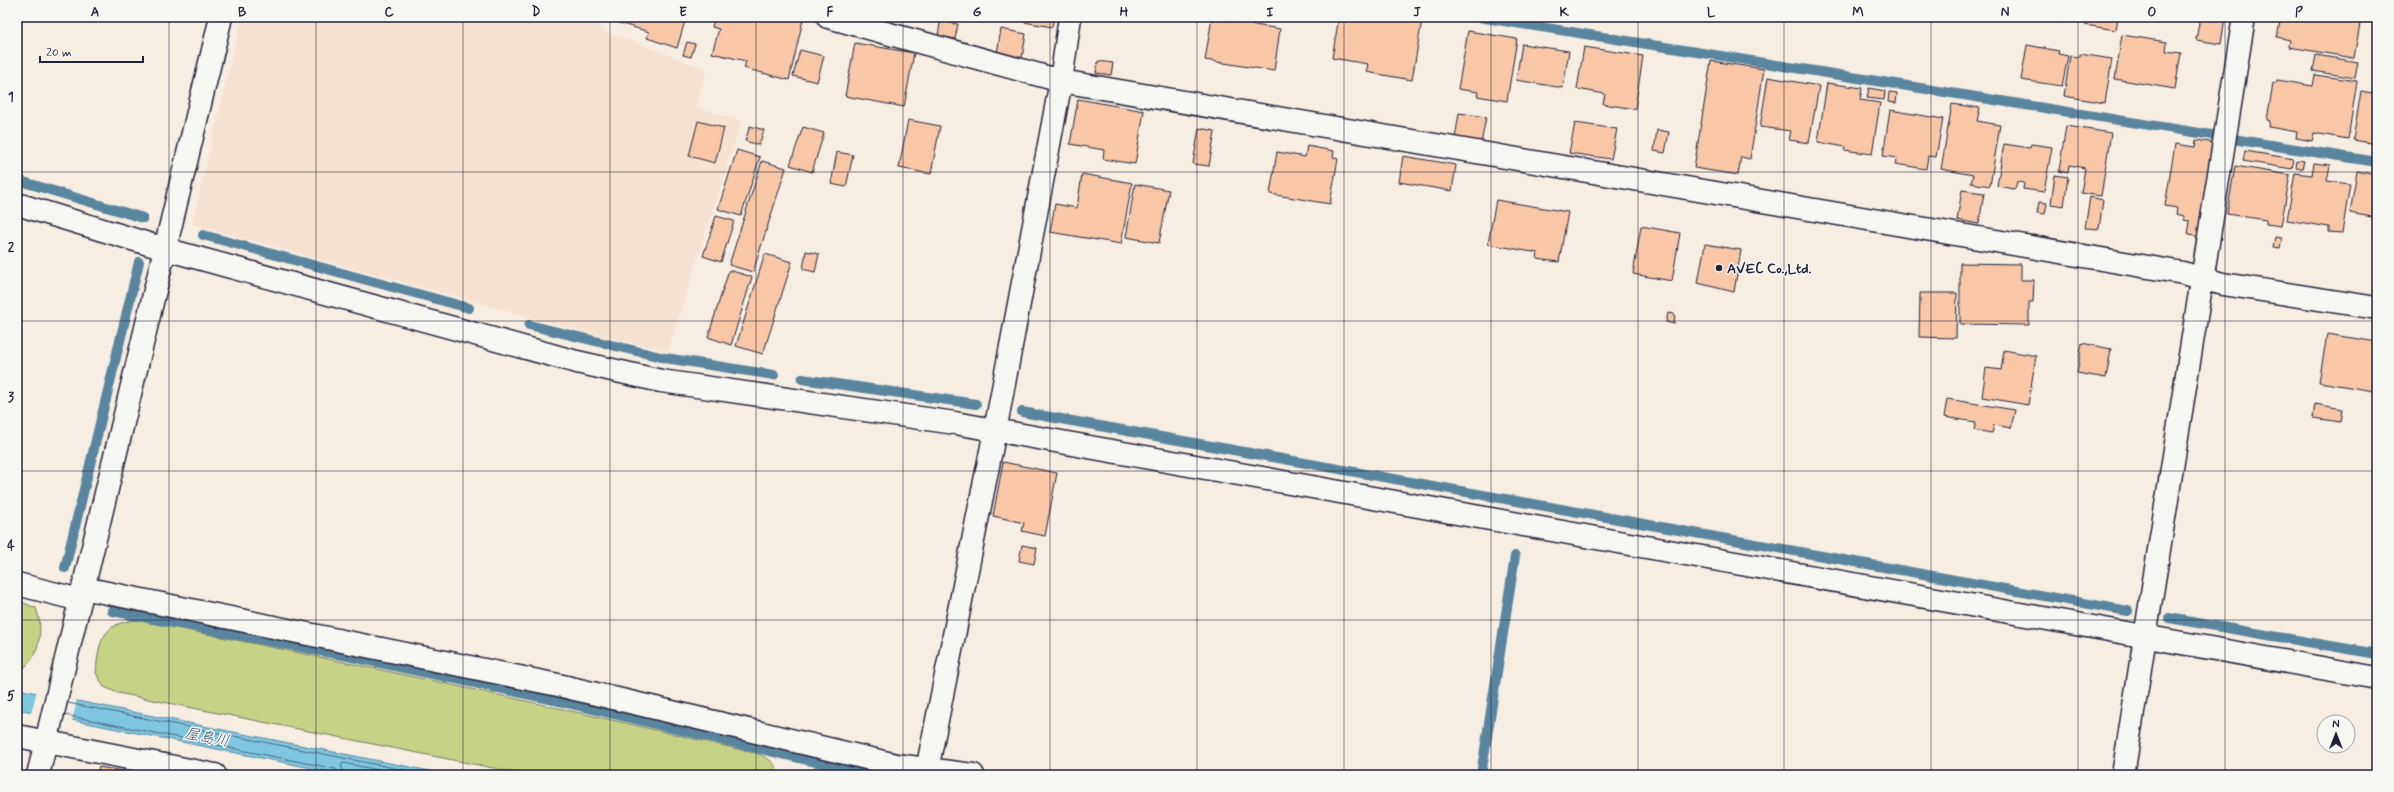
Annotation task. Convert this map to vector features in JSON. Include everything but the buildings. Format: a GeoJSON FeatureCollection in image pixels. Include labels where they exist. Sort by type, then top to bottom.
{"type":"FeatureCollection","features":[{"type":"Feature","properties":{"kind":"street"},"geometry":{"type":"LineString","coordinates":[[38,775],[221,17]]}},
{"type":"Feature","properties":{"kind":"street"},"geometry":{"type":"LineString","coordinates":[[828,17],[1062,82],[2175,272],[2377,308]]}},
{"type":"Feature","properties":{"kind":"street"},"geometry":{"type":"LineString","coordinates":[[926,772],[995,431],[1062,82],[1070,17]]}},
{"type":"Feature","properties":{"kind":"street"},"geometry":{"type":"LineString","coordinates":[[2123,775],[2244,17]]}},
{"type":"Feature","properties":{"kind":"street"},"geometry":{"type":"LineString","coordinates":[[17,204],[165,249],[619,373],[704,388],[995,431],[2145,638],[2377,678]]}},
{"type":"Feature","properties":{"kind":"street"},"geometry":{"type":"LineString","coordinates":[[17,584],[81,594],[558,685],[926,772],[973,775]]}},
{"type":"Feature","properties":{"kind":"street"},"geometry":{"type":"LineString","coordinates":[[17,736],[47,737],[214,775]]}},
{"type":"Feature","properties":{"kind":"shaded area"},"geometry":{"type":"Polygon","coordinates":[[[242,17],[604,17],[601,30],[707,69],[696,107],[741,121],[668,351],[585,332],[192,224],[242,17]]]}},
{"type":"Feature","properties":{"kind":"green space"},"geometry":{"type":"Polygon","coordinates":[[[17,600],[36,608],[40,625],[40,634],[36,652],[26,666],[19,671],[17,600]]]}},
{"type":"Feature","properties":{"kind":"green space"},"geometry":{"type":"Polygon","coordinates":[[[136,620],[448,684],[759,754],[774,765],[777,775],[528,775],[118,693],[104,687],[96,673],[98,652],[104,636],[109,630],[116,625],[136,620]]]}},
{"type":"Feature","properties":{"kind":"water","name":"屋島川"},"geometry":{"type":"Polygon","coordinates":[[[17,689],[450,775],[346,775],[17,709],[17,689]]]}},
{"type":"Feature","properties":{"kind":"pier"},"geometry":{"type":"Polygon","coordinates":[[[37,690],[77,699],[72,722],[31,714],[37,690]]]}},
{"type":"Feature","properties":{"kind":"waterway"},"geometry":{"type":"LineString","coordinates":[[1479,17],[2218,136]]}},
{"type":"Feature","properties":{"kind":"waterway"},"geometry":{"type":"LineString","coordinates":[[2233,139],[2377,162]]}},
{"type":"Feature","properties":{"kind":"waterway"},"geometry":{"type":"LineString","coordinates":[[17,180],[143,218]]}},
{"type":"Feature","properties":{"kind":"waterway"},"geometry":{"type":"LineString","coordinates":[[203,235],[469,308]]}},
{"type":"Feature","properties":{"kind":"waterway"},"geometry":{"type":"LineString","coordinates":[[65,568],[139,262]]}},
{"type":"Feature","properties":{"kind":"waterway"},"geometry":{"type":"LineString","coordinates":[[529,325],[665,358],[774,375]]}},
{"type":"Feature","properties":{"kind":"waterway"},"geometry":{"type":"LineString","coordinates":[[802,379],[976,404]]}},
{"type":"Feature","properties":{"kind":"waterway"},"geometry":{"type":"LineString","coordinates":[[1022,412],[2128,611]]}},
{"type":"Feature","properties":{"kind":"waterway"},"geometry":{"type":"LineString","coordinates":[[1481,775],[1515,556]]}},
{"type":"Feature","properties":{"kind":"waterway"},"geometry":{"type":"LineString","coordinates":[[112,611],[347,656],[554,700],[871,775]]}},
{"type":"Feature","properties":{"kind":"waterway"},"geometry":{"type":"LineString","coordinates":[[2169,618],[2377,654]]}},
{"type":"Feature","properties":{"kind":"place","name":"AVEC Co.,Ltd."},"geometry":{"type":"Point","coordinates":[1719,268]}}]}
